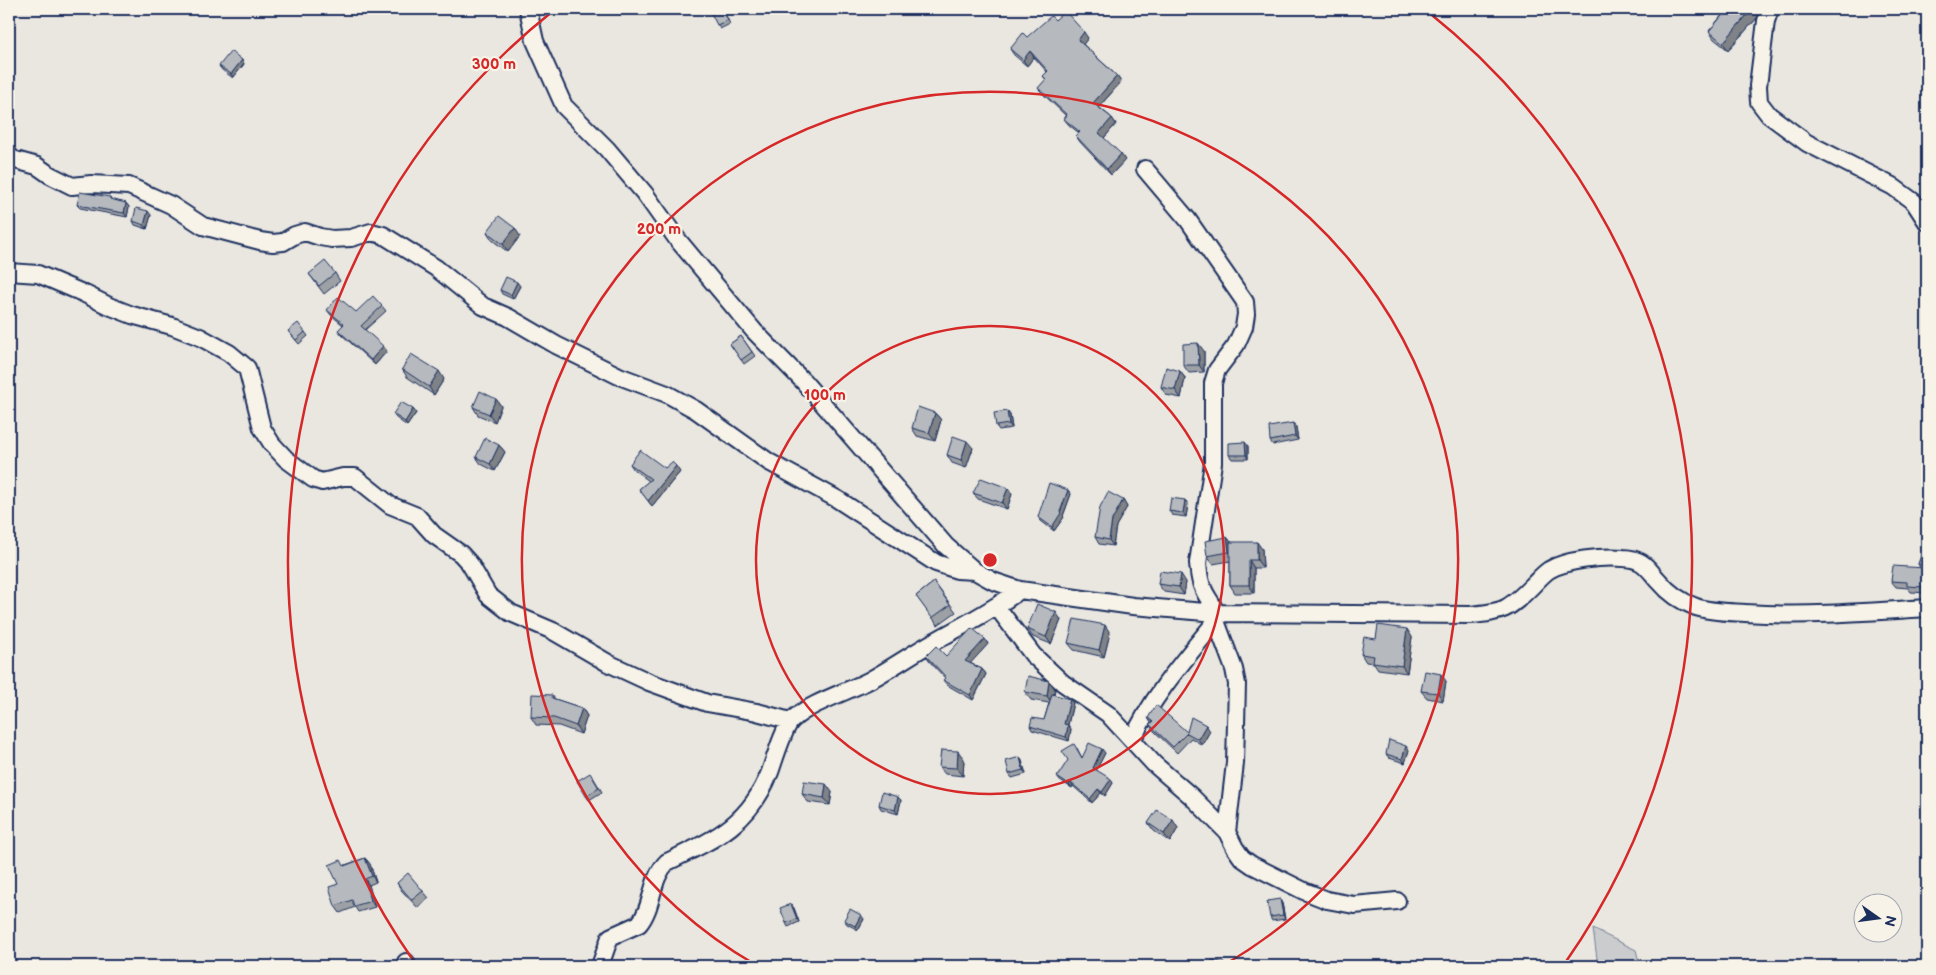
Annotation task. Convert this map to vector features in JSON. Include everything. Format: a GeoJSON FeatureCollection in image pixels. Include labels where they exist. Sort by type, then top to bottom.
{"type":"FeatureCollection","features":[{"type":"Feature","properties":{"kind":"street"},"geometry":{"type":"LineString","coordinates":[[528,9],[535,41],[564,106],[607,149],[645,194],[677,239],[754,331],[804,382],[946,546],[975,571],[993,581],[1020,590],[1216,617],[1470,615],[1492,613],[1512,606],[1546,572],[1558,565],[1586,560],[1622,558],[1638,560],[1646,564],[1660,582],[1677,597],[1696,607],[1717,611],[1773,615],[1927,608]]}},
{"type":"Feature","properties":{"kind":"street"},"geometry":{"type":"LineString","coordinates":[[1770,9],[1766,21],[1758,86],[1759,102],[1769,115],[1807,143],[1892,186],[1914,202],[1927,222]]}},
{"type":"Feature","properties":{"kind":"street"},"geometry":{"type":"LineString","coordinates":[[9,155],[12,159],[37,166],[72,186],[91,184],[130,186],[171,205],[203,226],[260,241],[283,242],[295,234],[305,232],[332,239],[351,238],[371,232],[383,235],[436,268],[483,306],[508,317],[556,345],[619,376],[667,394],[688,406],[768,462],[837,499],[936,563],[957,570],[975,571]]}},
{"type":"Feature","properties":{"kind":"street"},"geometry":{"type":"LineString","coordinates":[[1145,169],[1188,220],[1245,302],[1244,327],[1236,344],[1217,370],[1212,391],[1212,462],[1198,563],[1203,589],[1216,617],[1234,669],[1237,684],[1235,763],[1227,832]]}},
{"type":"Feature","properties":{"kind":"street"},"geometry":{"type":"LineString","coordinates":[[9,272],[38,274],[132,315],[200,336],[229,353],[245,365],[262,428],[272,444],[286,459],[313,479],[322,482],[343,477],[355,477],[390,505],[417,516],[434,535],[461,554],[470,564],[488,594],[510,613],[553,632],[608,663],[649,682],[707,702],[770,714],[790,721]]}},
{"type":"Feature","properties":{"kind":"street"},"geometry":{"type":"LineString","coordinates":[[600,966],[610,937],[634,926],[642,920],[648,909],[656,878],[662,867],[667,862],[723,834],[738,821],[752,803],[764,786],[790,721],[808,709],[870,680],[997,607],[1020,590]]}},
{"type":"Feature","properties":{"kind":"street"},"geometry":{"type":"LineString","coordinates":[[997,607],[1033,655],[1063,683],[1108,714],[1154,764],[1191,796],[1227,832],[1242,858],[1304,891],[1327,900],[1354,905],[1397,901]]}},
{"type":"Feature","properties":{"kind":"street"},"geometry":{"type":"LineString","coordinates":[[1133,739],[1158,696],[1216,617]]}},
{"type":"Feature","properties":{"kind":"shaded area"},"geometry":{"type":"Polygon","coordinates":[[[1593,929],[1636,950],[1640,966],[1598,966],[1593,929]]]}},
{"type":"Feature","properties":{"kind":"building"},"geometry":{"type":"Polygon","coordinates":[[[709,9],[722,9],[728,20],[717,25],[709,9]]]}},
{"type":"Feature","properties":{"kind":"building"},"geometry":{"type":"Polygon","coordinates":[[[1728,9],[1752,9],[1723,43],[1709,31],[1728,9]]]}},
{"type":"Feature","properties":{"kind":"building"},"geometry":{"type":"Polygon","coordinates":[[[1065,11],[1084,32],[1078,40],[1117,76],[1093,103],[1112,118],[1099,133],[1121,154],[1107,169],[1076,136],[1080,132],[1064,119],[1067,115],[1038,88],[1046,79],[1043,76],[1048,71],[1030,51],[1023,60],[1010,49],[1023,33],[1027,37],[1051,16],[1055,20],[1065,11]]]}},
{"type":"Feature","properties":{"kind":"building"},"geometry":{"type":"Polygon","coordinates":[[[231,51],[242,60],[231,74],[219,66],[231,51]]]}},
{"type":"Feature","properties":{"kind":"building"},"geometry":{"type":"Polygon","coordinates":[[[80,192],[110,197],[110,199],[126,203],[124,213],[77,205],[80,192]]]}},
{"type":"Feature","properties":{"kind":"building"},"geometry":{"type":"Polygon","coordinates":[[[136,208],[148,211],[144,225],[133,221],[136,208]]]}},
{"type":"Feature","properties":{"kind":"building"},"geometry":{"type":"Polygon","coordinates":[[[499,216],[515,228],[503,244],[487,232],[499,216]]]}},
{"type":"Feature","properties":{"kind":"building"},"geometry":{"type":"Polygon","coordinates":[[[325,261],[335,273],[319,286],[309,274],[325,261]]]}},
{"type":"Feature","properties":{"kind":"building"},"geometry":{"type":"Polygon","coordinates":[[[506,277],[517,282],[511,295],[500,290],[506,277]]]}},
{"type":"Feature","properties":{"kind":"building"},"geometry":{"type":"Polygon","coordinates":[[[373,296],[382,306],[361,326],[383,346],[371,360],[338,330],[344,324],[327,310],[338,297],[356,312],[373,296]]]}},
{"type":"Feature","properties":{"kind":"building"},"geometry":{"type":"Polygon","coordinates":[[[298,323],[305,332],[296,340],[288,331],[298,323]]]}},
{"type":"Feature","properties":{"kind":"building"},"geometry":{"type":"Polygon","coordinates":[[[741,336],[752,352],[741,360],[730,344],[741,336]]]}},
{"type":"Feature","properties":{"kind":"building"},"geometry":{"type":"Polygon","coordinates":[[[1198,343],[1199,365],[1183,365],[1183,344],[1198,343]]]}},
{"type":"Feature","properties":{"kind":"building"},"geometry":{"type":"Polygon","coordinates":[[[411,354],[439,371],[429,387],[402,369],[411,354]]]}},
{"type":"Feature","properties":{"kind":"building"},"geometry":{"type":"Polygon","coordinates":[[[1166,367],[1180,371],[1175,390],[1161,387],[1166,367]]]}},
{"type":"Feature","properties":{"kind":"building"},"geometry":{"type":"Polygon","coordinates":[[[1925,389],[1927,390],[1927,405],[1920,403],[1925,389]]]}},
{"type":"Feature","properties":{"kind":"building"},"geometry":{"type":"Polygon","coordinates":[[[480,391],[496,399],[489,414],[473,407],[480,391]]]}},
{"type":"Feature","properties":{"kind":"building"},"geometry":{"type":"Polygon","coordinates":[[[401,402],[413,409],[405,422],[393,414],[401,402]]]}},
{"type":"Feature","properties":{"kind":"building"},"geometry":{"type":"Polygon","coordinates":[[[918,407],[935,413],[929,433],[912,428],[918,407]]]}},
{"type":"Feature","properties":{"kind":"building"},"geometry":{"type":"Polygon","coordinates":[[[1007,411],[1009,424],[996,426],[994,413],[1007,411]]]}},
{"type":"Feature","properties":{"kind":"building"},"geometry":{"type":"Polygon","coordinates":[[[1293,423],[1295,436],[1270,441],[1269,427],[1293,423]]]}},
{"type":"Feature","properties":{"kind":"building"},"geometry":{"type":"Polygon","coordinates":[[[953,436],[967,441],[961,460],[947,455],[953,436]]]}},
{"type":"Feature","properties":{"kind":"building"},"geometry":{"type":"Polygon","coordinates":[[[485,438],[499,445],[490,464],[476,457],[485,438]]]}},
{"type":"Feature","properties":{"kind":"building"},"geometry":{"type":"Polygon","coordinates":[[[1245,442],[1246,455],[1229,455],[1229,443],[1245,442]]]}},
{"type":"Feature","properties":{"kind":"building"},"geometry":{"type":"Polygon","coordinates":[[[640,450],[665,468],[672,462],[676,466],[648,501],[639,489],[651,479],[630,464],[640,450]]]}},
{"type":"Feature","properties":{"kind":"building"},"geometry":{"type":"Polygon","coordinates":[[[981,478],[1008,488],[1002,503],[973,493],[981,478]]]}},
{"type":"Feature","properties":{"kind":"building"},"geometry":{"type":"Polygon","coordinates":[[[1049,483],[1068,490],[1061,513],[1052,527],[1038,517],[1049,483]]]}},
{"type":"Feature","properties":{"kind":"building"},"geometry":{"type":"Polygon","coordinates":[[[1108,492],[1123,500],[1112,520],[1109,540],[1095,537],[1100,507],[1108,492]]]}},
{"type":"Feature","properties":{"kind":"building"},"geometry":{"type":"Polygon","coordinates":[[[1171,498],[1185,500],[1183,513],[1169,511],[1171,498]]]}},
{"type":"Feature","properties":{"kind":"building"},"geometry":{"type":"Polygon","coordinates":[[[1227,537],[1229,552],[1207,556],[1205,541],[1227,537]]]}},
{"type":"Feature","properties":{"kind":"building"},"geometry":{"type":"Polygon","coordinates":[[[1927,540],[1927,566],[1918,564],[1927,540]]]}},
{"type":"Feature","properties":{"kind":"building"},"geometry":{"type":"Polygon","coordinates":[[[1230,542],[1257,542],[1257,560],[1249,560],[1249,585],[1230,585],[1230,542]]]}},
{"type":"Feature","properties":{"kind":"building"},"geometry":{"type":"Polygon","coordinates":[[[1893,566],[1925,568],[1923,587],[1907,586],[1907,582],[1891,581],[1893,566]]]}},
{"type":"Feature","properties":{"kind":"building"},"geometry":{"type":"Polygon","coordinates":[[[1160,571],[1181,574],[1179,587],[1158,584],[1160,571]]]}},
{"type":"Feature","properties":{"kind":"building"},"geometry":{"type":"Polygon","coordinates":[[[934,582],[950,605],[932,618],[916,596],[934,582]]]}},
{"type":"Feature","properties":{"kind":"building"},"geometry":{"type":"Polygon","coordinates":[[[1037,604],[1056,612],[1046,637],[1027,629],[1037,604]]]}},
{"type":"Feature","properties":{"kind":"building"},"geometry":{"type":"Polygon","coordinates":[[[1074,619],[1105,625],[1099,650],[1068,643],[1074,619]]]}},
{"type":"Feature","properties":{"kind":"building"},"geometry":{"type":"Polygon","coordinates":[[[1378,625],[1407,629],[1402,666],[1373,662],[1374,656],[1361,654],[1364,637],[1376,639],[1378,625]]]}},
{"type":"Feature","properties":{"kind":"building"},"geometry":{"type":"Polygon","coordinates":[[[972,628],[985,639],[965,661],[982,669],[970,695],[943,680],[946,677],[926,656],[936,646],[946,656],[972,628]]]}},
{"type":"Feature","properties":{"kind":"building"},"geometry":{"type":"Polygon","coordinates":[[[1425,671],[1441,674],[1438,693],[1421,691],[1425,671]]]}},
{"type":"Feature","properties":{"kind":"building"},"geometry":{"type":"Polygon","coordinates":[[[1028,676],[1049,681],[1047,696],[1025,692],[1028,676]]]}},
{"type":"Feature","properties":{"kind":"building"},"geometry":{"type":"Polygon","coordinates":[[[532,694],[552,695],[552,698],[582,708],[576,726],[554,718],[531,717],[532,694]]]}},
{"type":"Feature","properties":{"kind":"building"},"geometry":{"type":"Polygon","coordinates":[[[1052,694],[1070,699],[1064,724],[1068,725],[1066,737],[1030,726],[1032,718],[1044,720],[1052,694]]]}},
{"type":"Feature","properties":{"kind":"building"},"geometry":{"type":"Polygon","coordinates":[[[1156,705],[1187,732],[1191,717],[1206,725],[1198,739],[1187,733],[1173,747],[1149,724],[1153,722],[1148,718],[1156,705]]]}},
{"type":"Feature","properties":{"kind":"building"},"geometry":{"type":"Polygon","coordinates":[[[1389,740],[1406,746],[1402,759],[1386,754],[1389,740]]]}},
{"type":"Feature","properties":{"kind":"building"},"geometry":{"type":"Polygon","coordinates":[[[1089,743],[1102,749],[1093,768],[1111,779],[1102,792],[1098,789],[1090,799],[1070,782],[1069,785],[1057,777],[1068,760],[1062,751],[1074,744],[1082,758],[1089,743]]]}},
{"type":"Feature","properties":{"kind":"building"},"geometry":{"type":"Polygon","coordinates":[[[941,750],[958,751],[957,768],[939,767],[941,750]]]}},
{"type":"Feature","properties":{"kind":"building"},"geometry":{"type":"Polygon","coordinates":[[[1020,757],[1023,770],[1009,774],[1006,761],[1020,757]]]}},
{"type":"Feature","properties":{"kind":"building"},"geometry":{"type":"Polygon","coordinates":[[[590,773],[599,788],[586,796],[577,781],[590,773]]]}},
{"type":"Feature","properties":{"kind":"building"},"geometry":{"type":"Polygon","coordinates":[[[804,781],[826,784],[824,798],[802,794],[804,781]]]}},
{"type":"Feature","properties":{"kind":"building"},"geometry":{"type":"Polygon","coordinates":[[[882,792],[898,797],[895,810],[879,805],[882,792]]]}},
{"type":"Feature","properties":{"kind":"building"},"geometry":{"type":"Polygon","coordinates":[[[1157,810],[1173,820],[1164,834],[1148,823],[1157,810]]]}},
{"type":"Feature","properties":{"kind":"building"},"geometry":{"type":"Polygon","coordinates":[[[365,858],[372,876],[365,879],[371,901],[354,906],[352,900],[335,906],[329,887],[338,884],[329,865],[341,860],[344,866],[365,858]]]}},
{"type":"Feature","properties":{"kind":"building"},"geometry":{"type":"Polygon","coordinates":[[[408,873],[423,891],[412,900],[397,883],[408,873]]]}},
{"type":"Feature","properties":{"kind":"building"},"geometry":{"type":"Polygon","coordinates":[[[1280,899],[1283,915],[1270,917],[1267,901],[1280,899]]]}},
{"type":"Feature","properties":{"kind":"building"},"geometry":{"type":"Polygon","coordinates":[[[791,904],[797,919],[786,923],[780,908],[791,904]]]}},
{"type":"Feature","properties":{"kind":"building"},"geometry":{"type":"Polygon","coordinates":[[[850,909],[861,915],[855,926],[844,920],[850,909]]]}},
{"type":"Feature","properties":{"kind":"building"},"geometry":{"type":"Polygon","coordinates":[[[1212,960],[1224,963],[1224,966],[1211,966],[1212,960]]]}}]}
